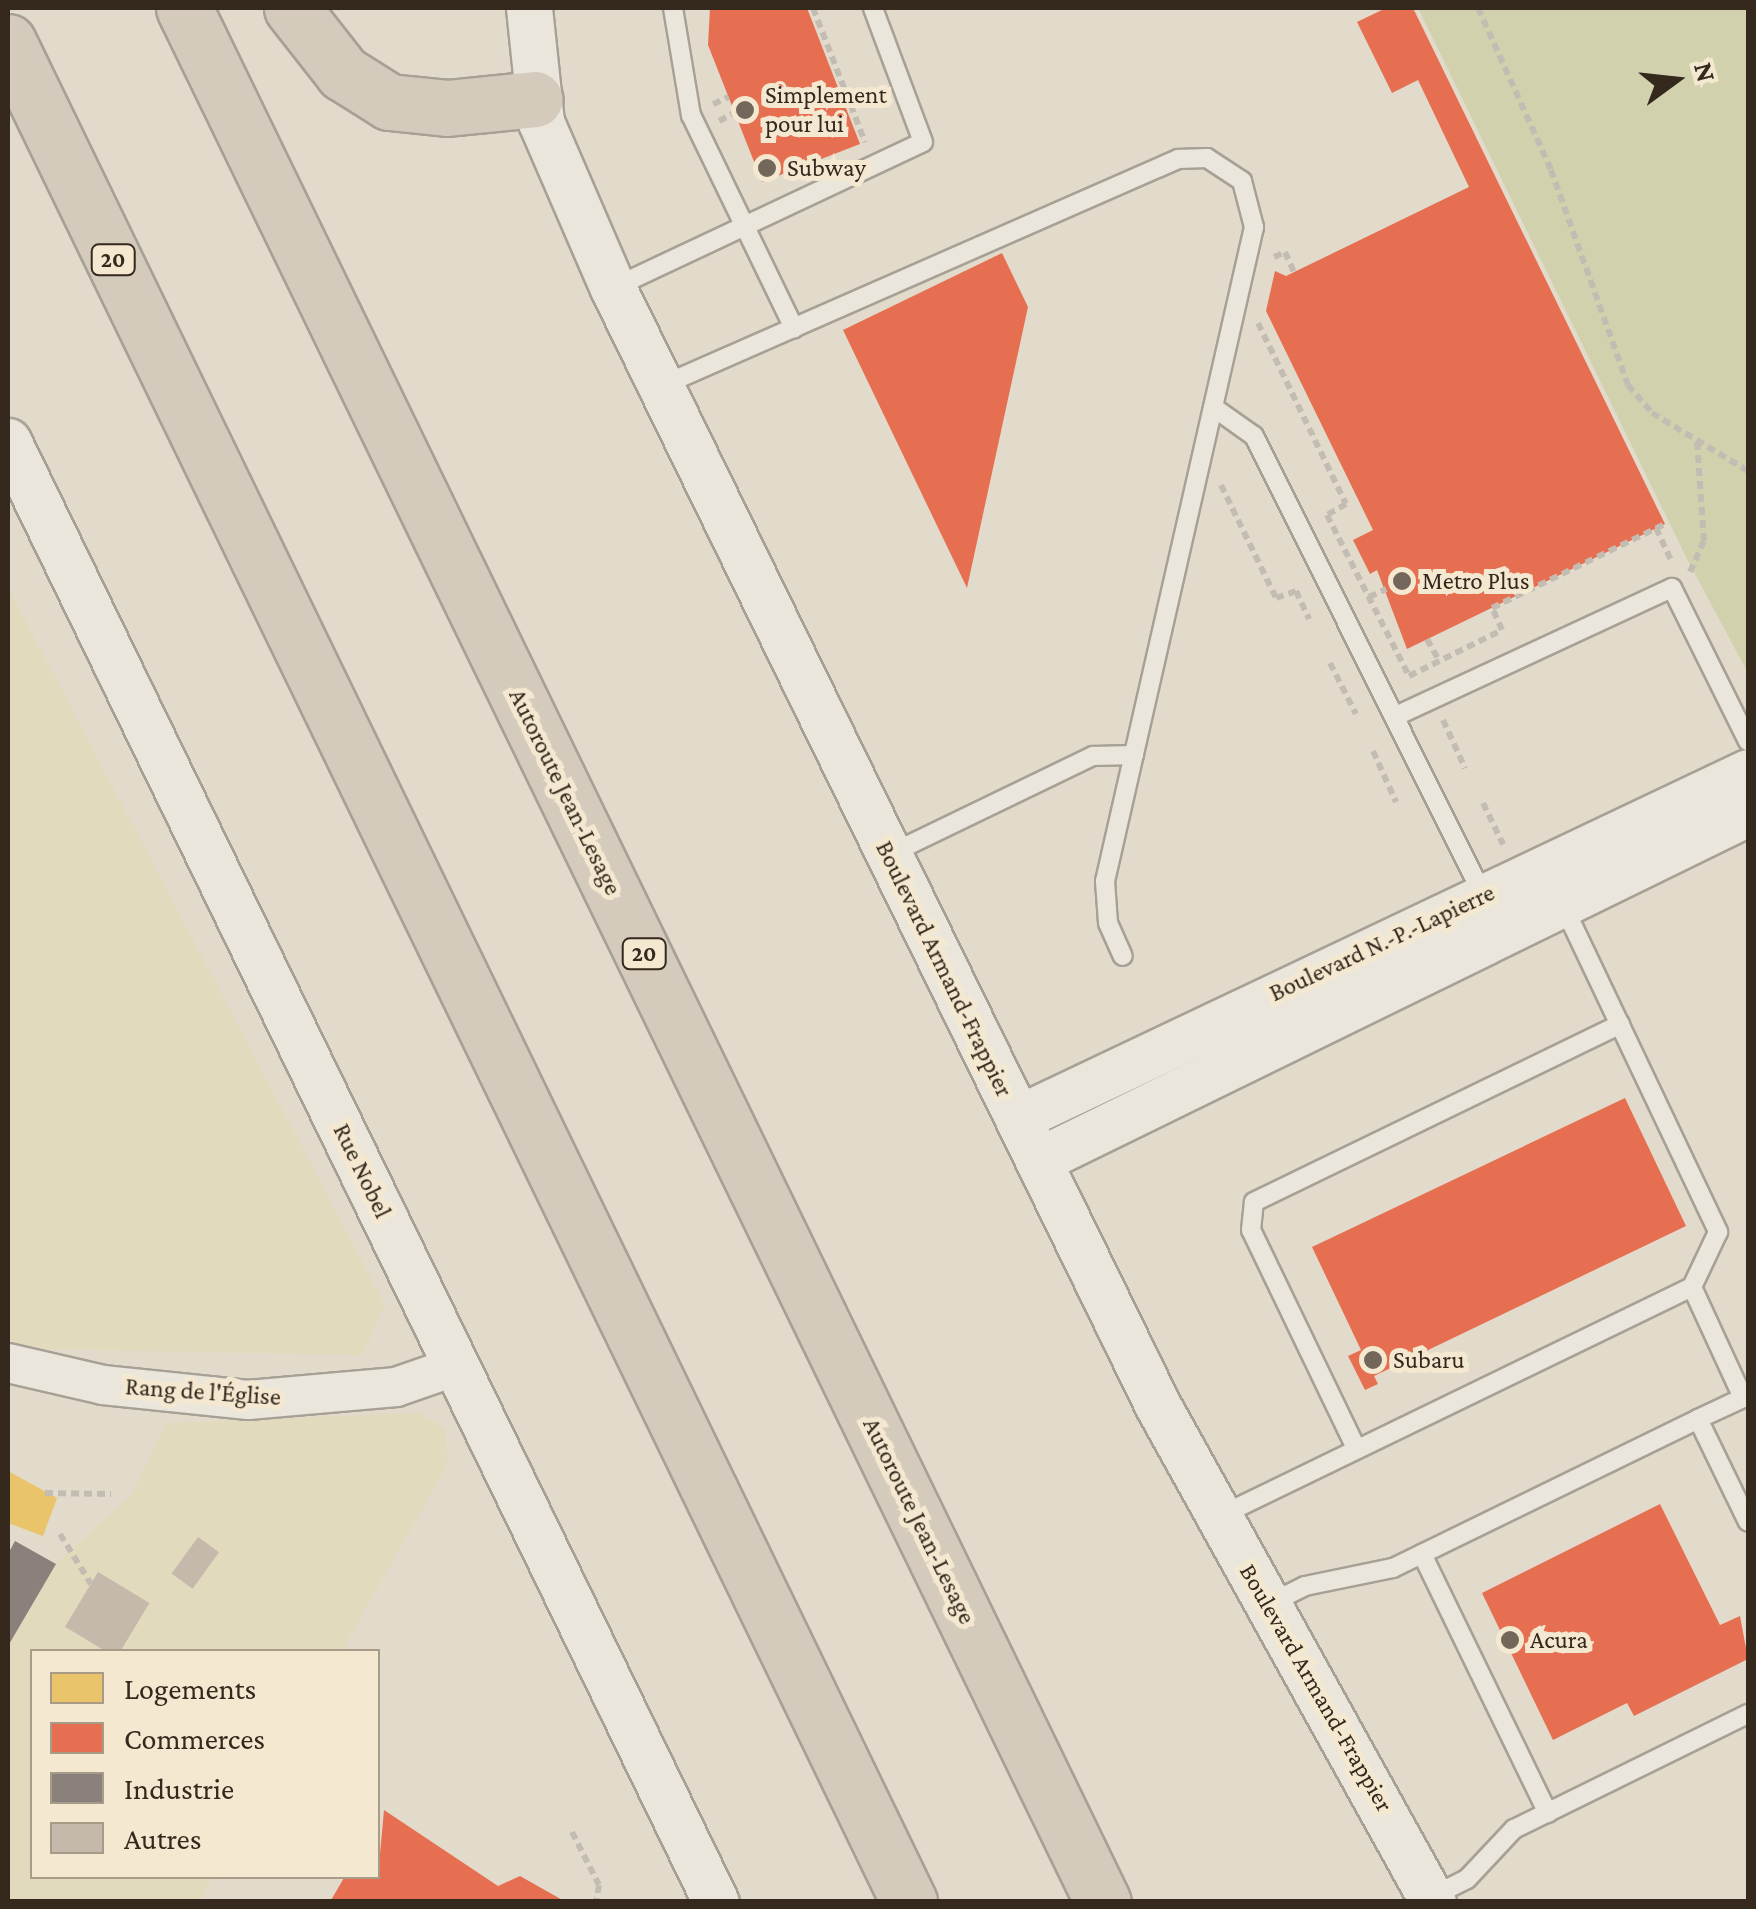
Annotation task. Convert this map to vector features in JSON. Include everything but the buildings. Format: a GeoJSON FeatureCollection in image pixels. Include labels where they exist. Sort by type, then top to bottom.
{"type":"FeatureCollection","features":[{"type":"Feature","properties":{"kind":"highway","name":"Autoroute Jean-Lesage"},"geometry":{"type":"LineString","coordinates":[[184,8],[1103,1902]]}},
{"type":"Feature","properties":{"kind":"highway"},"geometry":{"type":"LineString","coordinates":[[292,8],[343,74],[389,102],[446,108],[534,98]]}},
{"type":"Feature","properties":{"kind":"highway","name":"20"},"geometry":{"type":"LineString","coordinates":[[8,42],[909,1902]]}},
{"type":"Feature","properties":{"kind":"street","name":"Boulevard Armand-Frappier"},"geometry":{"type":"LineString","coordinates":[[529,8],[534,98],[613,288],[1217,1518],[1269,1604],[1432,1900]]}},
{"type":"Feature","properties":{"kind":"street","name":"Rue Nobel"},"geometry":{"type":"LineString","coordinates":[[8,441],[716,1902]]}},
{"type":"Feature","properties":{"kind":"street","name":"Boulevard N.-P.-Lapierre"},"geometry":{"type":"LineString","coordinates":[[1039,1160],[1748,772]]}},
{"type":"Feature","properties":{"kind":"street","name":"Boulevard N.-P.-Lapierre"},"geometry":{"type":"LineString","coordinates":[[1018,1118],[1493,914],[1562,902],[1748,814]]}},
{"type":"Feature","properties":{"kind":"street","name":"Rang de l'Église"},"geometry":{"type":"LineString","coordinates":[[8,1363],[104,1385],[248,1400],[396,1387],[457,1366]]}},
{"type":"Feature","properties":{"kind":"lane"},"geometry":{"type":"LineString","coordinates":[[673,8],[691,115],[794,328]]}},
{"type":"Feature","properties":{"kind":"lane"},"geometry":{"type":"LineString","coordinates":[[613,288],[746,232],[923,142],[873,8]]}},
{"type":"Feature","properties":{"kind":"lane"},"geometry":{"type":"LineString","coordinates":[[661,386],[1092,192],[1178,159],[1207,158],[1242,182],[1255,210],[1105,881],[1108,923],[1122,956]]}},
{"type":"Feature","properties":{"kind":"lane"},"geometry":{"type":"LineString","coordinates":[[1213,407],[1254,436],[1398,716],[1493,914]]}},
{"type":"Feature","properties":{"kind":"lane"},"geometry":{"type":"LineString","coordinates":[[1398,716],[1672,588],[1748,742]]}},
{"type":"Feature","properties":{"kind":"lane"},"geometry":{"type":"LineString","coordinates":[[888,854],[1092,756],[1134,755]]}},
{"type":"Feature","properties":{"kind":"lane"},"geometry":{"type":"LineString","coordinates":[[1217,1518],[1692,1287],[1718,1232],[1562,902]]}},
{"type":"Feature","properties":{"kind":"lane"},"geometry":{"type":"LineString","coordinates":[[1356,1448],[1251,1230],[1254,1202],[1620,1024]]}},
{"type":"Feature","properties":{"kind":"lane"},"geometry":{"type":"LineString","coordinates":[[1269,1604],[1422,1554],[1743,1398],[1692,1287]]}},
{"type":"Feature","properties":{"kind":"lane"},"geometry":{"type":"LineString","coordinates":[[1698,1420],[1748,1522]]}},
{"type":"Feature","properties":{"kind":"lane"},"geometry":{"type":"LineString","coordinates":[[1422,1554],[1548,1812]]}},
{"type":"Feature","properties":{"kind":"lane"},"geometry":{"type":"LineString","coordinates":[[1432,1900],[1475,1873],[1502,1836],[1748,1714]]}},
{"type":"Feature","properties":{"kind":"path"},"geometry":{"type":"LineString","coordinates":[[813,8],[868,150]]}},
{"type":"Feature","properties":{"kind":"path"},"geometry":{"type":"LineString","coordinates":[[1478,8],[1551,170],[1628,385],[1697,441],[1748,471]]}},
{"type":"Feature","properties":{"kind":"path"},"geometry":{"type":"LineString","coordinates":[[713,104],[728,98]]}},
{"type":"Feature","properties":{"kind":"path"},"geometry":{"type":"LineString","coordinates":[[719,121],[734,112]]}},
{"type":"Feature","properties":{"kind":"path"},"geometry":{"type":"LineString","coordinates":[[1266,275],[1274,237]]}},
{"type":"Feature","properties":{"kind":"path"},"geometry":{"type":"LineString","coordinates":[[1269,260],[1285,252],[1294,272]]}},
{"type":"Feature","properties":{"kind":"path"},"geometry":{"type":"LineString","coordinates":[[1260,305],[1256,320],[1346,504],[1327,514],[1409,676],[1502,630],[1492,608],[1660,526],[1680,580]]}},
{"type":"Feature","properties":{"kind":"path"},"geometry":{"type":"LineString","coordinates":[[1690,572],[1704,541],[1697,441]]}},
{"type":"Feature","properties":{"kind":"path"},"geometry":{"type":"LineString","coordinates":[[1218,480],[1276,598],[1296,590],[1309,619]]}},
{"type":"Feature","properties":{"kind":"path"},"geometry":{"type":"LineString","coordinates":[[1369,597],[1386,590]]}},
{"type":"Feature","properties":{"kind":"path"},"geometry":{"type":"LineString","coordinates":[[1428,639],[1439,661]]}},
{"type":"Feature","properties":{"kind":"path"},"geometry":{"type":"LineString","coordinates":[[1330,664],[1356,714]]}},
{"type":"Feature","properties":{"kind":"path"},"geometry":{"type":"LineString","coordinates":[[1442,716],[1465,768]]}},
{"type":"Feature","properties":{"kind":"path"},"geometry":{"type":"LineString","coordinates":[[1373,751],[1396,802]]}},
{"type":"Feature","properties":{"kind":"path"},"geometry":{"type":"LineString","coordinates":[[1483,802],[1508,854]]}},
{"type":"Feature","properties":{"kind":"path"},"geometry":{"type":"LineString","coordinates":[[45,1493],[111,1494]]}},
{"type":"Feature","properties":{"kind":"path"},"geometry":{"type":"LineString","coordinates":[[60,1534],[91,1584]]}},
{"type":"Feature","properties":{"kind":"path"},"geometry":{"type":"LineString","coordinates":[[572,1832],[599,1885],[596,1902]]}},
{"type":"Feature","properties":{"kind":"shaded area"},"geometry":{"type":"Polygon","coordinates":[[[8,587],[385,1305],[363,1355],[28,1349],[8,1339],[8,587]]]}},
{"type":"Feature","properties":{"kind":"shaded area"},"geometry":{"type":"Polygon","coordinates":[[[420,1413],[446,1429],[447,1466],[343,1649],[30,1649],[30,1879],[212,1879],[200,1901],[8,1902],[8,1646],[56,1564],[133,1493],[166,1423],[420,1413]]]}},
{"type":"Feature","properties":{"kind":"green space"},"geometry":{"type":"Polygon","coordinates":[[[1418,8],[1748,8],[1748,673],[1689,563],[1418,8]]]}},
{"type":"Feature","properties":{"kind":"place","name":"Simplement pour lui"},"geometry":{"type":"Point","coordinates":[745,110]}},
{"type":"Feature","properties":{"kind":"place","name":"Subway"},"geometry":{"type":"Point","coordinates":[767,168]}},
{"type":"Feature","properties":{"kind":"place","name":"Metro Plus"},"geometry":{"type":"Point","coordinates":[1402,581]}},
{"type":"Feature","properties":{"kind":"place","name":"Subaru"},"geometry":{"type":"Point","coordinates":[1373,1360]}},
{"type":"Feature","properties":{"kind":"place","name":"Acura"},"geometry":{"type":"Point","coordinates":[1510,1640]}}]}
